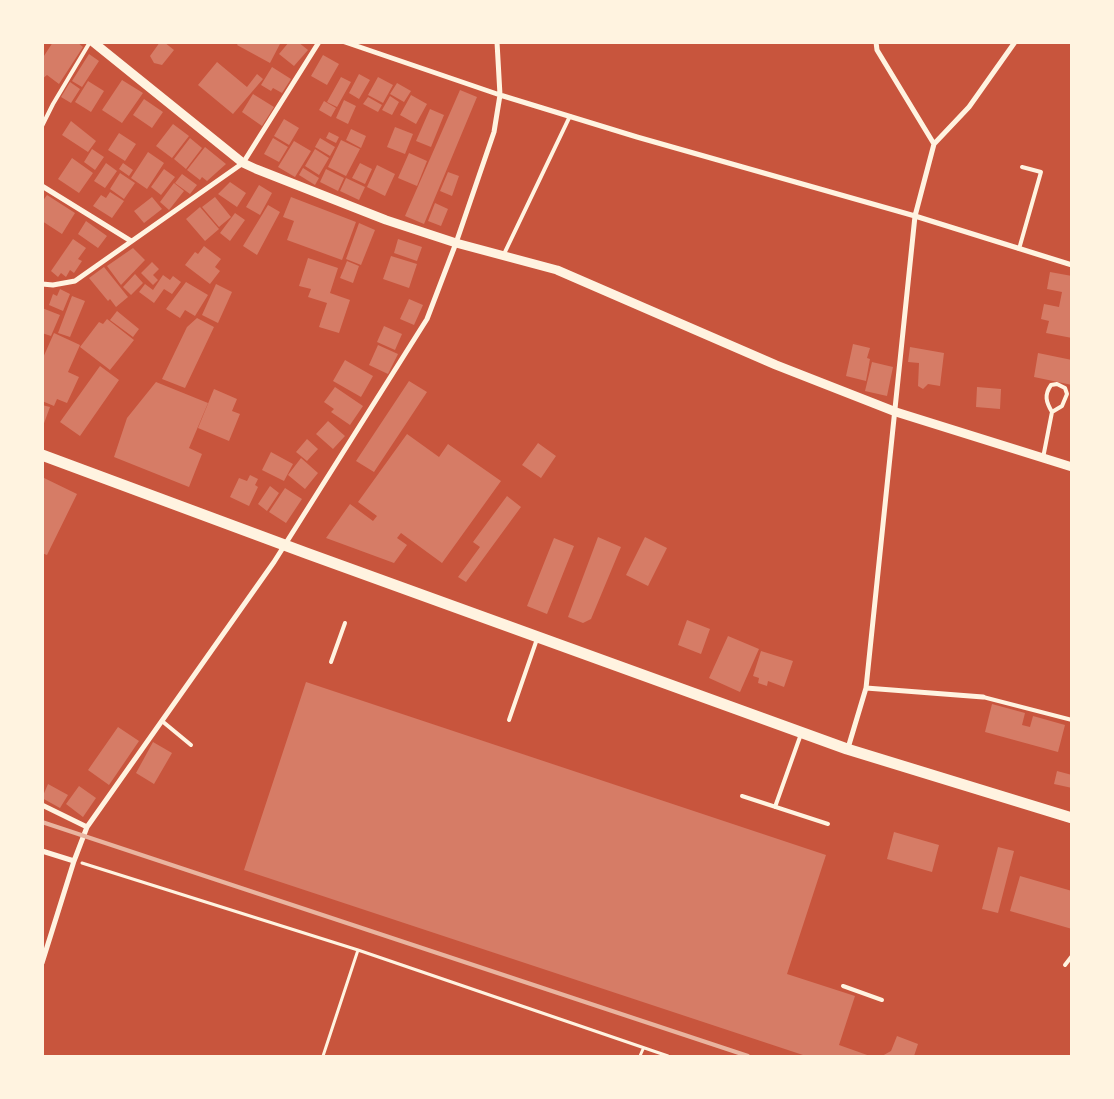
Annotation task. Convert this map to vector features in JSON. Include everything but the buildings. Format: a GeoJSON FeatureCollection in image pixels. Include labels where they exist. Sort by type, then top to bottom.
{"type":"FeatureCollection","features":[{"type":"Feature","properties":{"kind":"highway"},"geometry":{"type":"LineString","coordinates":[[42,455],[847,749],[1072,818]]}},
{"type":"Feature","properties":{"kind":"street"},"geometry":{"type":"LineString","coordinates":[[92,42],[243,163],[376,216],[456,243],[557,270],[776,365],[896,412],[1072,467]]}},
{"type":"Feature","properties":{"kind":"street"},"geometry":{"type":"LineString","coordinates":[[42,284],[53,285],[75,280],[243,163],[319,42]]}},
{"type":"Feature","properties":{"kind":"street"},"geometry":{"type":"LineString","coordinates":[[345,42],[500,95],[915,216],[1072,265]]}},
{"type":"Feature","properties":{"kind":"street"},"geometry":{"type":"LineString","coordinates":[[42,963],[74,861],[87,827],[285,545],[427,319],[456,243],[494,132],[500,95],[497,42]]}},
{"type":"Feature","properties":{"kind":"street"},"geometry":{"type":"LineString","coordinates":[[876,42],[877,50],[934,144]]}},
{"type":"Feature","properties":{"kind":"street"},"geometry":{"type":"LineString","coordinates":[[847,749],[866,688],[915,216],[934,144],[968,107],[1015,42]]}},
{"type":"Feature","properties":{"kind":"street"},"geometry":{"type":"LineString","coordinates":[[42,186],[130,241]]}},
{"type":"Feature","properties":{"kind":"street"},"geometry":{"type":"LineString","coordinates":[[866,688],[984,696]]}},
{"type":"Feature","properties":{"kind":"street"},"geometry":{"type":"LineString","coordinates":[[42,805],[87,827]]}},
{"type":"Feature","properties":{"kind":"street"},"geometry":{"type":"LineString","coordinates":[[42,850],[74,861]]}},
{"type":"Feature","properties":{"kind":"lane"},"geometry":{"type":"LineString","coordinates":[[42,126],[53,104],[92,42]]}},
{"type":"Feature","properties":{"kind":"lane"},"geometry":{"type":"LineString","coordinates":[[504,256],[570,116]]}},
{"type":"Feature","properties":{"kind":"lane"},"geometry":{"type":"LineString","coordinates":[[1019,249],[1040,172],[1022,167]]}},
{"type":"Feature","properties":{"kind":"lane"},"geometry":{"type":"LineString","coordinates":[[1043,458],[1052,412],[1047,402],[1046,392],[1051,385],[1057,384],[1065,388],[1067,394],[1062,406],[1052,412]]}},
{"type":"Feature","properties":{"kind":"lane"},"geometry":{"type":"LineString","coordinates":[[331,662],[346,623]]}},
{"type":"Feature","properties":{"kind":"lane"},"geometry":{"type":"LineString","coordinates":[[508,720],[538,637]]}},
{"type":"Feature","properties":{"kind":"lane"},"geometry":{"type":"LineString","coordinates":[[984,696],[1072,720]]}},
{"type":"Feature","properties":{"kind":"lane"},"geometry":{"type":"LineString","coordinates":[[162,721],[191,745]]}},
{"type":"Feature","properties":{"kind":"lane"},"geometry":{"type":"LineString","coordinates":[[775,807],[802,732]]}},
{"type":"Feature","properties":{"kind":"lane"},"geometry":{"type":"LineString","coordinates":[[742,796],[828,824]]}},
{"type":"Feature","properties":{"kind":"lane"},"geometry":{"type":"LineString","coordinates":[[1065,965],[1072,956]]}},
{"type":"Feature","properties":{"kind":"lane"},"geometry":{"type":"LineString","coordinates":[[844,986],[882,1000]]}},
{"type":"Feature","properties":{"kind":"path"},"geometry":{"type":"LineString","coordinates":[[74,861],[358,950],[668,1056]]}},
{"type":"Feature","properties":{"kind":"path"},"geometry":{"type":"LineString","coordinates":[[323,1056],[358,950]]}},
{"type":"Feature","properties":{"kind":"path"},"geometry":{"type":"LineString","coordinates":[[640,1056],[643,1048]]}},
{"type":"Feature","properties":{"kind":"railway"},"geometry":{"type":"LineString","coordinates":[[42,822],[748,1056]]}}]}
